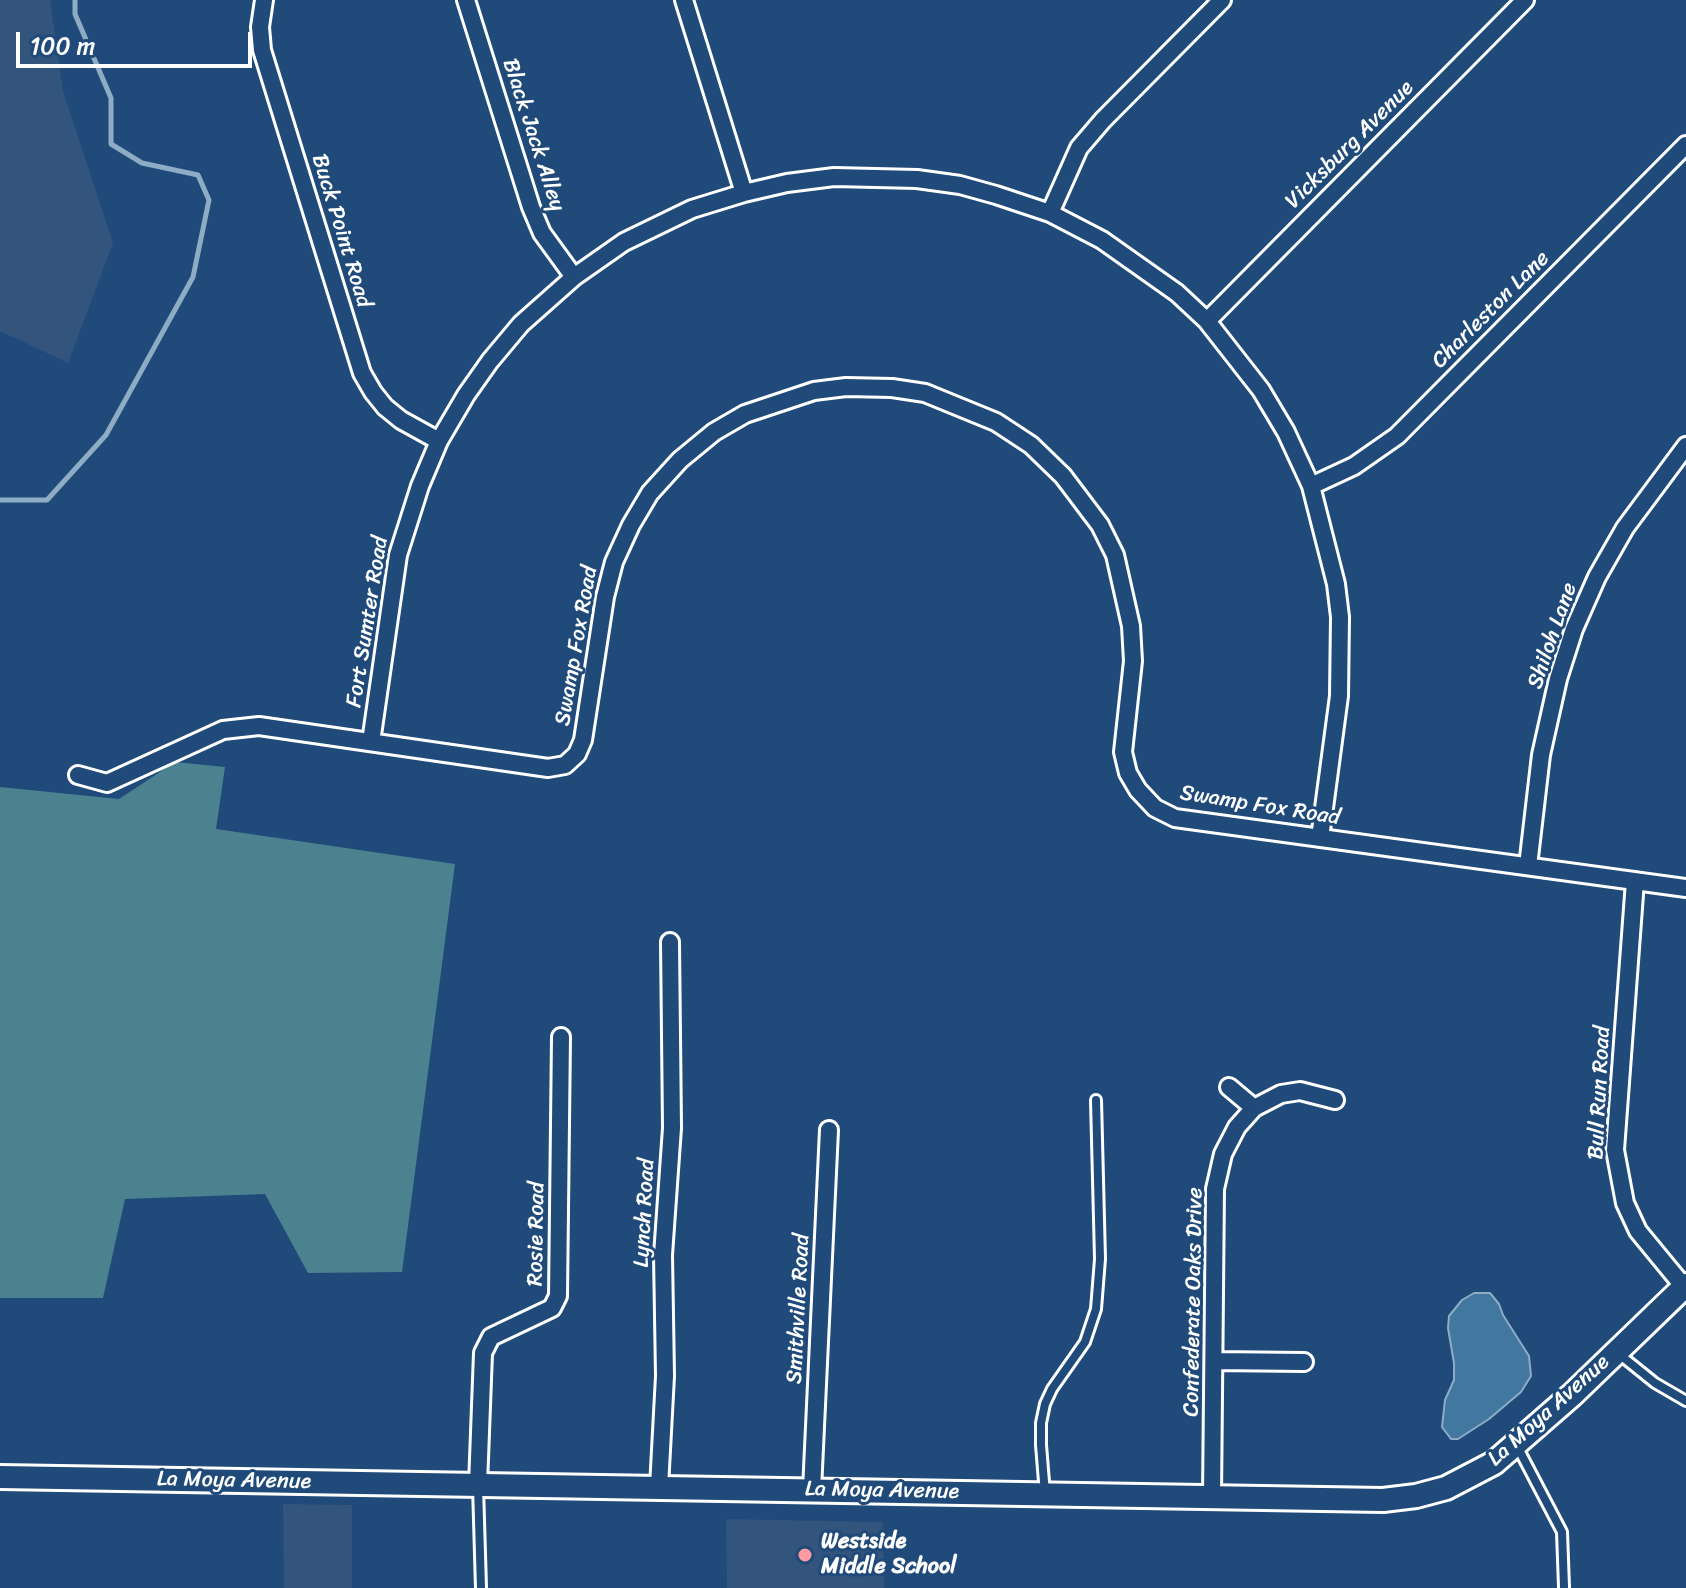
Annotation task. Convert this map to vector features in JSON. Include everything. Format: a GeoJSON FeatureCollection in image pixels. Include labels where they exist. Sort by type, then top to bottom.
{"type":"FeatureCollection","features":[{"type":"Feature","properties":{"kind":"street","name":"Buck Point Road"},"geometry":{"type":"LineString","coordinates":[[264,0],[260,27],[262,50],[362,373],[385,407],[401,420],[439,441]]}},
{"type":"Feature","properties":{"kind":"street","name":"Black Jack Alley"},"geometry":{"type":"LineString","coordinates":[[466,0],[531,207],[542,233],[574,277]]}},
{"type":"Feature","properties":{"kind":"street"},"geometry":{"type":"LineString","coordinates":[[684,0],[744,193]]}},
{"type":"Feature","properties":{"kind":"street"},"geometry":{"type":"LineString","coordinates":[[1050,213],[1079,148],[1222,0]]}},
{"type":"Feature","properties":{"kind":"street","name":"Vicksburg Avenue"},"geometry":{"type":"LineString","coordinates":[[1207,321],[1525,0]]}},
{"type":"Feature","properties":{"kind":"street","name":"Charleston Lane"},"geometry":{"type":"LineString","coordinates":[[1311,486],[1354,466],[1397,436],[1686,145]]}},
{"type":"Feature","properties":{"kind":"street","name":"Fort Sumter Road"},"geometry":{"type":"LineString","coordinates":[[371,742],[398,555],[420,486],[439,441],[490,361],[521,324],[574,277],[624,242],[662,221],[744,193],[787,183],[874,176],[960,185],[1050,213],[1102,240],[1177,293],[1207,321],[1261,390],[1286,432],[1311,486],[1329,547],[1340,617],[1339,696],[1320,838]]}},
{"type":"Feature","properties":{"kind":"street","name":"Swamp Fox Road"},"geometry":{"type":"LineString","coordinates":[[78,775],[107,783],[223,730],[259,726],[548,768],[565,765],[577,754],[583,740],[605,597],[614,562],[650,493],[680,460],[714,432],[745,414],[814,391],[846,387],[892,388],[925,393],[996,422],[1019,437],[1063,476],[1100,525],[1115,555],[1131,626],[1133,661],[1123,752],[1128,773],[1138,790],[1155,808],[1175,818],[1686,888]]}},
{"type":"Feature","properties":{"kind":"street","name":"Shiloh Lane"},"geometry":{"type":"LineString","coordinates":[[1528,866],[1541,755],[1558,679],[1574,629],[1597,577],[1625,528],[1686,446]]}},
{"type":"Feature","properties":{"kind":"street","name":"Bull Run Road"},"geometry":{"type":"LineString","coordinates":[[1635,881],[1615,1150],[1625,1203],[1638,1231],[1685,1286]]}},
{"type":"Feature","properties":{"kind":"street","name":"Lynch Road"},"geometry":{"type":"LineString","coordinates":[[659,1487],[665,1376],[663,1255],[673,1112],[670,942]]}},
{"type":"Feature","properties":{"kind":"street","name":"Rosie Road"},"geometry":{"type":"LineString","coordinates":[[478,1485],[483,1353],[491,1337],[552,1308],[558,1296],[561,1037]]}},
{"type":"Feature","properties":{"kind":"street"},"geometry":{"type":"LineString","coordinates":[[1229,1087],[1254,1108],[1281,1094],[1300,1091],[1335,1100]]}},
{"type":"Feature","properties":{"kind":"street","name":"Confederate Oaks Drive"},"geometry":{"type":"LineString","coordinates":[[1212,1497],[1215,1189],[1223,1154],[1237,1127],[1254,1108]]}},
{"type":"Feature","properties":{"kind":"street","name":"Smithville Road"},"geometry":{"type":"LineString","coordinates":[[812,1490],[829,1130]]}},
{"type":"Feature","properties":{"kind":"street","name":"La Moya Avenue"},"geometry":{"type":"LineString","coordinates":[[0,1477],[1383,1500],[1416,1496],[1470,1478],[1517,1445],[1685,1286]]}},
{"type":"Feature","properties":{"kind":"street"},"geometry":{"type":"LineString","coordinates":[[1214,1361],[1304,1362]]}},
{"type":"Feature","properties":{"kind":"lane"},"geometry":{"type":"LineString","coordinates":[[1045,1494],[1041,1423],[1045,1404],[1085,1342],[1092,1326],[1097,1295],[1100,1259],[1096,1100]]}},
{"type":"Feature","properties":{"kind":"lane"},"geometry":{"type":"LineString","coordinates":[[1615,1351],[1655,1383],[1686,1401]]}},
{"type":"Feature","properties":{"kind":"lane"},"geometry":{"type":"LineString","coordinates":[[1517,1445],[1562,1532],[1564,1587]]}},
{"type":"Feature","properties":{"kind":"lane"},"geometry":{"type":"LineString","coordinates":[[478,1485],[481,1588]]}},
{"type":"Feature","properties":{"kind":"shaded area"},"geometry":{"type":"Polygon","coordinates":[[[0,0],[50,0],[63,91],[113,243],[68,363],[0,331],[0,0]]]}},
{"type":"Feature","properties":{"kind":"shaded area"},"geometry":{"type":"Polygon","coordinates":[[[1474,1293],[1490,1293],[1499,1304],[1529,1356],[1531,1376],[1521,1392],[1489,1419],[1458,1439],[1451,1439],[1442,1427],[1445,1400],[1454,1380],[1449,1316],[1462,1300],[1474,1293]]]}},
{"type":"Feature","properties":{"kind":"shaded area"},"geometry":{"type":"Polygon","coordinates":[[[283,1504],[352,1505],[352,1588],[284,1588],[283,1504]]]}},
{"type":"Feature","properties":{"kind":"shaded area","name":"Westside Middle School"},"geometry":{"type":"Polygon","coordinates":[[[726,1519],[883,1522],[884,1588],[727,1588],[726,1519]]]}},
{"type":"Feature","properties":{"kind":"green space"},"geometry":{"type":"Polygon","coordinates":[[[175,762],[225,767],[216,829],[455,864],[402,1272],[308,1273],[265,1194],[125,1199],[103,1298],[0,1298],[0,787],[119,799],[175,762]]]}},
{"type":"Feature","properties":{"kind":"waterway"},"geometry":{"type":"LineString","coordinates":[[0,500],[47,500],[106,435],[193,277],[209,200],[198,175],[142,163],[111,144],[111,98],[75,14],[75,0]]}},
{"type":"Feature","properties":{"kind":"place","name":"Westside Middle School"},"geometry":{"type":"Point","coordinates":[805,1555]}}]}
